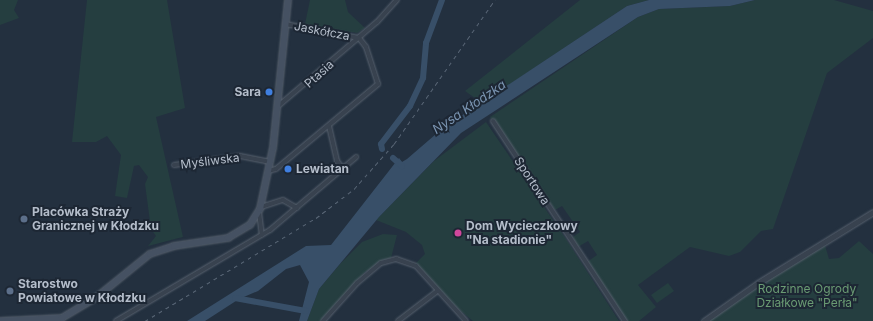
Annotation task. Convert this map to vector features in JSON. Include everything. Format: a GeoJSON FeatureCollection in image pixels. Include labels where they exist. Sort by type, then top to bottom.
{"type":"FeatureCollection","features":[{"type":"Feature","properties":{"kind":"main road"},"geometry":{"type":"LineString","coordinates":[[3,321],[54,320],[67,316],[97,297],[147,255],[174,246],[237,235],[260,209],[270,162],[288,0]]}},
{"type":"Feature","properties":{"kind":"street","name":"Ptasia"},"geometry":{"type":"LineString","coordinates":[[277,107],[359,38],[397,0]]}},
{"type":"Feature","properties":{"kind":"street","name":"Jaskółcza"},"geometry":{"type":"LineString","coordinates":[[285,24],[359,38]]}},
{"type":"Feature","properties":{"kind":"street"},"geometry":{"type":"LineString","coordinates":[[268,171],[276,169],[378,87],[366,48],[359,38]]}},
{"type":"Feature","properties":{"kind":"street","name":"Sportowa"},"geometry":{"type":"LineString","coordinates":[[493,121],[625,321]]}},
{"type":"Feature","properties":{"kind":"street"},"geometry":{"type":"LineString","coordinates":[[329,126],[335,137],[337,161],[343,169]]}},
{"type":"Feature","properties":{"kind":"street","name":"Myśliwska"},"geometry":{"type":"LineString","coordinates":[[174,165],[240,156],[270,162]]}},
{"type":"Feature","properties":{"kind":"street"},"geometry":{"type":"LineString","coordinates":[[116,321],[262,235],[297,208],[356,157]]}},
{"type":"Feature","properties":{"kind":"street"},"geometry":{"type":"LineString","coordinates":[[262,235],[260,209],[283,200],[297,208]]}},
{"type":"Feature","properties":{"kind":"street"},"geometry":{"type":"LineString","coordinates":[[704,321],[758,283],[873,212]]}},
{"type":"Feature","properties":{"kind":"street"},"geometry":{"type":"LineString","coordinates":[[323,321],[357,283],[388,260],[410,261],[436,292],[466,321]]}},
{"type":"Feature","properties":{"kind":"street"},"geometry":{"type":"LineString","coordinates":[[398,321],[436,292]]}},
{"type":"Feature","properties":{"kind":"green space"},"geometry":{"type":"Polygon","coordinates":[[[0,0],[18,0],[14,10],[19,18],[0,25],[0,0]]]}},
{"type":"Feature","properties":{"kind":"green space"},"geometry":{"type":"Polygon","coordinates":[[[87,0],[167,0],[185,108],[156,117],[183,237],[148,246],[156,236],[151,229],[145,184],[148,177],[139,165],[134,166],[127,198],[115,196],[121,155],[107,136],[96,142],[72,142],[87,0]]]}},
{"type":"Feature","properties":{"kind":"green space"},"geometry":{"type":"Polygon","coordinates":[[[310,0],[345,0],[348,12],[365,28],[357,33],[305,24],[310,0]]]}},
{"type":"Feature","properties":{"kind":"green space"},"geometry":{"type":"Polygon","coordinates":[[[580,0],[649,0],[627,6],[482,103],[465,91],[580,0]]]}},
{"type":"Feature","properties":{"kind":"green space"},"geometry":{"type":"Polygon","coordinates":[[[755,0],[834,0],[873,11],[873,38],[827,73],[773,229],[761,231],[740,252],[729,256],[690,247],[638,285],[656,307],[639,321],[627,321],[587,262],[597,255],[588,241],[578,247],[573,237],[580,232],[562,206],[555,210],[490,117],[638,17],[659,9],[730,6],[755,0]]]}},
{"type":"Feature","properties":{"kind":"green space"},"geometry":{"type":"Polygon","coordinates":[[[486,122],[568,242],[619,321],[473,321],[444,297],[416,263],[425,254],[422,245],[406,232],[376,220],[434,161],[486,122]]]}},
{"type":"Feature","properties":{"kind":"green space"},"geometry":{"type":"Polygon","coordinates":[[[383,234],[397,235],[391,258],[365,272],[320,321],[307,321],[319,289],[341,263],[362,242],[383,234]]]}},
{"type":"Feature","properties":{"kind":"green space","name":"Rodzinne Ogrody Działkowe \"Perła\""},"geometry":{"type":"Polygon","coordinates":[[[859,241],[873,254],[873,321],[708,321],[824,242],[829,259],[839,258],[859,241]]]}},
{"type":"Feature","properties":{"kind":"green space"},"geometry":{"type":"Polygon","coordinates":[[[668,283],[674,291],[657,303],[651,295],[668,283]]]}},
{"type":"Feature","properties":{"kind":"water"},"geometry":{"type":"Polygon","coordinates":[[[649,0],[755,0],[730,6],[659,9],[638,17],[461,133],[379,217],[319,289],[307,321],[299,321],[309,282],[300,265],[286,269],[258,291],[239,299],[205,321],[187,321],[306,246],[331,245],[399,158],[402,162],[407,159],[443,128],[627,6],[649,0]]]}},
{"type":"Feature","properties":{"kind":"waterway"},"geometry":{"type":"LineString","coordinates":[[382,149],[381,144],[410,106],[423,78],[426,43],[442,0]]}},
{"type":"Feature","properties":{"kind":"waterway"},"geometry":{"type":"LineString","coordinates":[[393,158],[402,166]]}},
{"type":"Feature","properties":{"kind":"waterway","name":"Nysa Kłodzka"},"geometry":{"type":"LineString","coordinates":[[235,298],[306,311]]}},
{"type":"Feature","properties":{"kind":"railway"},"geometry":{"type":"LineString","coordinates":[[145,321],[316,218],[354,189],[394,144],[495,0]]}},
{"type":"Feature","properties":{"kind":"place","name":"Sara"},"geometry":{"type":"Point","coordinates":[269,92]}},
{"type":"Feature","properties":{"kind":"place","name":"Lewiatan"},"geometry":{"type":"Point","coordinates":[288,169]}},
{"type":"Feature","properties":{"kind":"place","name":"Placówka Straży Granicznej w Kłodzku"},"geometry":{"type":"Point","coordinates":[24,219]}},
{"type":"Feature","properties":{"kind":"place","name":"Dom Wycieczkowy \"Na stadionie\""},"geometry":{"type":"Point","coordinates":[458,233]}},
{"type":"Feature","properties":{"kind":"place","name":"Starostwo Powiatowe w Kłodzku"},"geometry":{"type":"Point","coordinates":[10,291]}}]}
